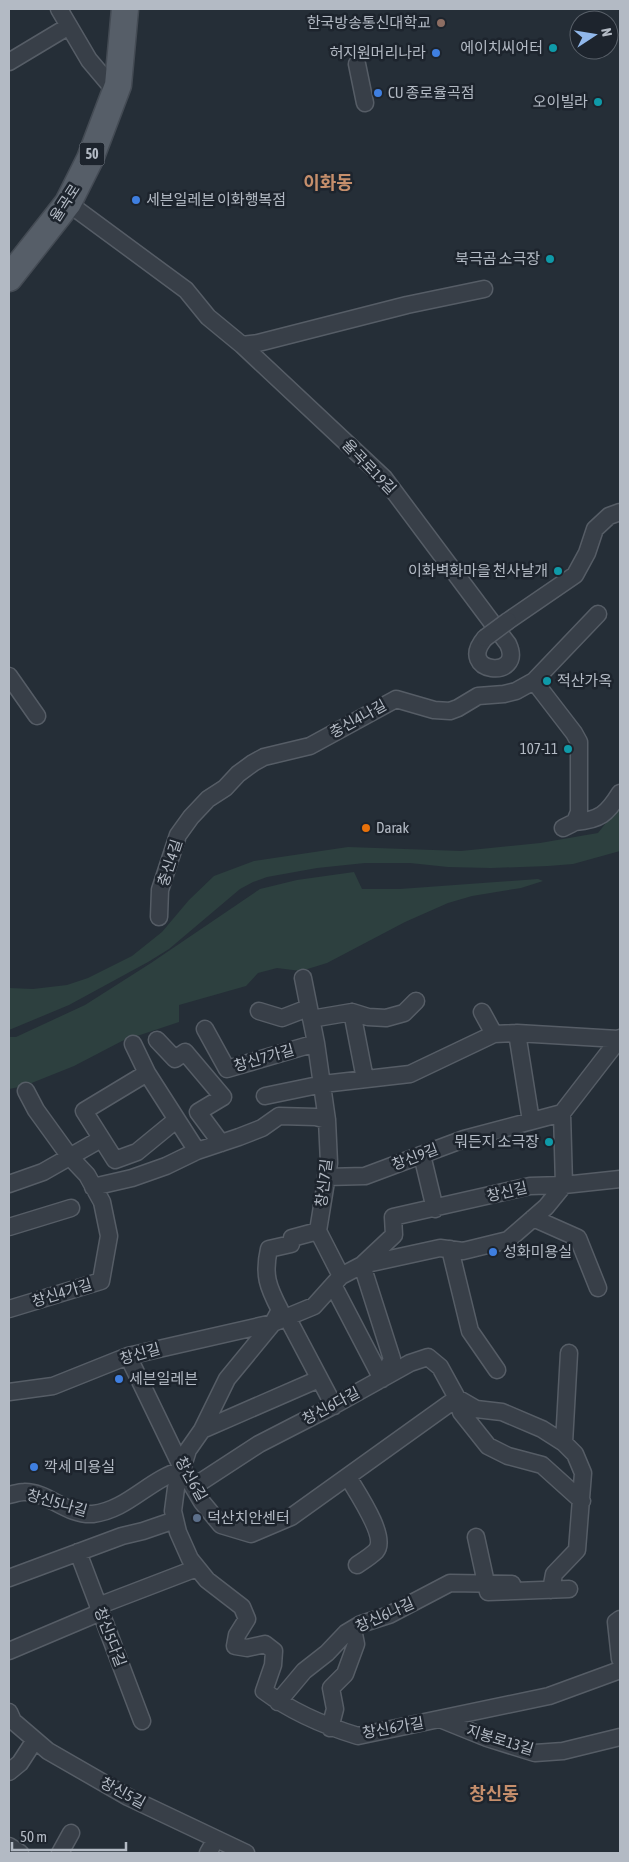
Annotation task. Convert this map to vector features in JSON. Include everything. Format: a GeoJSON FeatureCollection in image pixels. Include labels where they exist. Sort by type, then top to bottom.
{"type":"FeatureCollection","features":[{"type":"Feature","properties":{"kind":"main road","name":"율곡로"},"geometry":{"type":"LineString","coordinates":[[13,270],[68,203],[90,159],[118,85],[125,9]]}},
{"type":"Feature","properties":{"kind":"street"},"geometry":{"type":"LineString","coordinates":[[59,9],[89,60],[116,92]]}},
{"type":"Feature","properties":{"kind":"street"},"geometry":{"type":"LineString","coordinates":[[9,62],[69,26]]}},
{"type":"Feature","properties":{"kind":"street"},"geometry":{"type":"LineString","coordinates":[[357,64],[365,103]]}},
{"type":"Feature","properties":{"kind":"street","name":"율곡로19길"},"geometry":{"type":"LineString","coordinates":[[68,203],[186,290],[208,317],[242,345],[384,478],[508,644],[511,654],[510,659],[503,667],[493,670],[488,668],[481,662],[478,649],[486,638],[508,621],[575,575],[587,553],[595,529],[609,516],[620,512]]}},
{"type":"Feature","properties":{"kind":"street"},"geometry":{"type":"LineString","coordinates":[[242,345],[407,305],[484,289]]}},
{"type":"Feature","properties":{"kind":"street","name":"충신4나길"},"geometry":{"type":"LineString","coordinates":[[238,774],[264,757],[310,746],[392,700],[400,699],[415,706],[450,711],[478,696],[504,694],[516,690],[534,681],[598,614]]}},
{"type":"Feature","properties":{"kind":"street"},"geometry":{"type":"LineString","coordinates":[[9,676],[37,716]]}},
{"type":"Feature","properties":{"kind":"street"},"geometry":{"type":"LineString","coordinates":[[534,681],[577,738],[580,804],[578,817],[569,825],[599,817],[615,805],[620,793]]}},
{"type":"Feature","properties":{"kind":"street","name":"충신4길"},"geometry":{"type":"LineString","coordinates":[[158,916],[160,890],[178,835],[191,817],[208,799],[225,788],[238,774]]}},
{"type":"Feature","properties":{"kind":"street"},"geometry":{"type":"LineString","coordinates":[[580,804],[583,812],[591,816],[601,814],[615,805]]}},
{"type":"Feature","properties":{"kind":"street","name":"창신7길"},"geometry":{"type":"LineString","coordinates":[[302,978],[316,1043],[327,1120],[329,1163],[318,1231]]}},
{"type":"Feature","properties":{"kind":"street"},"geometry":{"type":"LineString","coordinates":[[258,1012],[282,1018],[309,1013],[352,1012],[368,1017],[386,1018],[404,1012],[416,1001]]}},
{"type":"Feature","properties":{"kind":"street"},"geometry":{"type":"LineString","coordinates":[[352,1012],[365,1079]]}},
{"type":"Feature","properties":{"kind":"street"},"geometry":{"type":"LineString","coordinates":[[482,1012],[494,1034]]}},
{"type":"Feature","properties":{"kind":"street","name":"창신7가길"},"geometry":{"type":"LineString","coordinates":[[205,1029],[227,1069],[316,1043]]}},
{"type":"Feature","properties":{"kind":"street"},"geometry":{"type":"LineString","coordinates":[[517,1033],[532,1121]]}},
{"type":"Feature","properties":{"kind":"street"},"geometry":{"type":"LineString","coordinates":[[265,1096],[323,1084],[410,1074],[494,1034],[517,1033],[619,1038]]}},
{"type":"Feature","properties":{"kind":"street"},"geometry":{"type":"LineString","coordinates":[[619,1038],[562,1113],[564,1185],[620,1179]]}},
{"type":"Feature","properties":{"kind":"street"},"geometry":{"type":"LineString","coordinates":[[157,1040],[175,1059],[184,1052],[223,1097],[198,1112],[221,1144]]}},
{"type":"Feature","properties":{"kind":"street"},"geometry":{"type":"LineString","coordinates":[[132,1044],[147,1073],[197,1151]]}},
{"type":"Feature","properties":{"kind":"street"},"geometry":{"type":"LineString","coordinates":[[147,1073],[84,1111],[101,1139],[115,1160],[138,1152],[176,1120]]}},
{"type":"Feature","properties":{"kind":"street","name":"창신4가길"},"geometry":{"type":"LineString","coordinates":[[9,1309],[101,1281],[109,1236],[102,1202],[93,1186],[87,1176],[70,1158],[36,1110],[26,1091]]}},
{"type":"Feature","properties":{"kind":"street","name":"창신9길"},"geometry":{"type":"LineString","coordinates":[[326,1177],[365,1176],[464,1139],[562,1113]]}},
{"type":"Feature","properties":{"kind":"street"},"geometry":{"type":"LineString","coordinates":[[93,1186],[132,1178],[166,1166],[197,1151],[262,1128],[280,1116],[316,1117],[327,1120]]}},
{"type":"Feature","properties":{"kind":"street"},"geometry":{"type":"LineString","coordinates":[[9,1184],[43,1172],[101,1139]]}},
{"type":"Feature","properties":{"kind":"street"},"geometry":{"type":"LineString","coordinates":[[422,1155],[434,1209]]}},
{"type":"Feature","properties":{"kind":"street","name":"창신길"},"geometry":{"type":"LineString","coordinates":[[9,1392],[53,1386],[128,1356],[280,1320],[314,1306],[337,1280],[362,1266],[394,1235],[393,1217],[530,1186],[564,1185]]}},
{"type":"Feature","properties":{"kind":"street","name":"창신길"},"geometry":{"type":"LineString","coordinates":[[362,1266],[440,1248],[463,1251],[508,1240],[546,1207],[564,1185]]}},
{"type":"Feature","properties":{"kind":"street"},"geometry":{"type":"LineString","coordinates":[[9,1227],[71,1208]]}},
{"type":"Feature","properties":{"kind":"street","name":"창신길"},"geometry":{"type":"LineString","coordinates":[[533,1218],[578,1238],[598,1288]]}},
{"type":"Feature","properties":{"kind":"street"},"geometry":{"type":"LineString","coordinates":[[334,1406],[319,1379],[280,1320],[280,1310],[270,1290],[265,1266],[268,1249],[291,1244],[292,1238],[318,1231],[337,1280],[382,1379]]}},
{"type":"Feature","properties":{"kind":"street"},"geometry":{"type":"LineString","coordinates":[[450,1249],[470,1331],[497,1370]]}},
{"type":"Feature","properties":{"kind":"street"},"geometry":{"type":"LineString","coordinates":[[362,1266],[392,1359],[382,1379]]}},
{"type":"Feature","properties":{"kind":"street","name":"창신길"},"geometry":{"type":"LineString","coordinates":[[183,1470],[188,1450],[202,1430],[227,1379],[280,1320]]}},
{"type":"Feature","properties":{"kind":"street"},"geometry":{"type":"LineString","coordinates":[[564,1443],[568,1353]]}},
{"type":"Feature","properties":{"kind":"street","name":"창신6길"},"geometry":{"type":"LineString","coordinates":[[128,1356],[183,1470],[202,1502],[221,1525],[251,1534],[290,1517],[457,1398]]}},
{"type":"Feature","properties":{"kind":"street","name":"창신6다길"},"geometry":{"type":"LineString","coordinates":[[193,1487],[259,1444],[334,1406],[410,1363],[428,1357],[440,1368],[457,1398]]}},
{"type":"Feature","properties":{"kind":"street"},"geometry":{"type":"LineString","coordinates":[[202,1430],[319,1379]]}},
{"type":"Feature","properties":{"kind":"street"},"geometry":{"type":"LineString","coordinates":[[457,1398],[476,1408],[502,1412],[542,1429],[564,1443],[575,1454],[583,1473],[577,1550],[554,1574],[551,1590]]}},
{"type":"Feature","properties":{"kind":"street"},"geometry":{"type":"LineString","coordinates":[[457,1398],[461,1412],[488,1446],[508,1456],[542,1465],[582,1501]]}},
{"type":"Feature","properties":{"kind":"street"},"geometry":{"type":"LineString","coordinates":[[183,1470],[176,1488],[172,1510],[190,1559],[207,1580],[242,1607],[247,1619],[237,1635],[235,1646],[247,1648],[265,1644],[274,1651],[273,1665],[264,1691],[278,1702]]}},
{"type":"Feature","properties":{"kind":"street","name":"창신5나길"},"geometry":{"type":"LineString","coordinates":[[9,1495],[24,1491],[41,1495],[67,1509],[92,1514],[112,1510],[170,1473],[183,1470]]}},
{"type":"Feature","properties":{"kind":"street"},"geometry":{"type":"LineString","coordinates":[[348,1477],[375,1525],[379,1544],[376,1550],[357,1565]]}},
{"type":"Feature","properties":{"kind":"street"},"geometry":{"type":"LineString","coordinates":[[9,1578],[122,1536],[175,1520]]}},
{"type":"Feature","properties":{"kind":"street"},"geometry":{"type":"LineString","coordinates":[[476,1538],[487,1584],[512,1584]]}},
{"type":"Feature","properties":{"kind":"street","name":"창신5다길"},"geometry":{"type":"LineString","coordinates":[[78,1552],[142,1721]]}},
{"type":"Feature","properties":{"kind":"street"},"geometry":{"type":"LineString","coordinates":[[9,1651],[99,1609],[197,1568]]}},
{"type":"Feature","properties":{"kind":"street","name":"창신6나길"},"geometry":{"type":"LineString","coordinates":[[278,1702],[304,1671],[346,1633],[361,1624],[389,1615],[450,1582],[487,1584],[488,1592],[569,1589]]}},
{"type":"Feature","properties":{"kind":"street"},"geometry":{"type":"LineString","coordinates":[[620,1619],[616,1622],[620,1658]]}},
{"type":"Feature","properties":{"kind":"street"},"geometry":{"type":"LineString","coordinates":[[330,1728],[335,1709],[331,1688],[345,1674],[356,1644],[354,1629]]}},
{"type":"Feature","properties":{"kind":"street","name":"창신6가길"},"geometry":{"type":"LineString","coordinates":[[278,1702],[330,1728],[358,1736],[549,1696],[620,1670]]}},
{"type":"Feature","properties":{"kind":"street","name":"창신5길"},"geometry":{"type":"LineString","coordinates":[[9,1712],[13,1721],[48,1752],[212,1846],[246,1853]]}},
{"type":"Feature","properties":{"kind":"street","name":"지봉로13길"},"geometry":{"type":"LineString","coordinates":[[440,1719],[487,1738],[535,1753],[563,1751],[620,1737]]}},
{"type":"Feature","properties":{"kind":"street"},"geometry":{"type":"LineString","coordinates":[[9,1772],[20,1763],[35,1740]]}},
{"type":"Feature","properties":{"kind":"street"},"geometry":{"type":"LineString","coordinates":[[60,1853],[71,1833]]}},
{"type":"Feature","properties":{"kind":"street"},"geometry":{"type":"LineString","coordinates":[[9,1846],[20,1853]]}},
{"type":"Feature","properties":{"kind":"shaded area"},"geometry":{"type":"Polygon","coordinates":[[[620,805],[620,851],[573,864],[491,868],[448,867],[410,863],[365,863],[317,868],[267,877],[253,882],[240,889],[169,949],[148,962],[69,1005],[9,1030],[9,988],[33,989],[67,985],[88,978],[132,956],[162,932],[189,900],[214,876],[254,861],[348,847],[461,851],[540,843],[598,833],[620,805]]]}},
{"type":"Feature","properties":{"kind":"shaded area"},"geometry":{"type":"Polygon","coordinates":[[[354,872],[362,889],[400,889],[538,879],[543,881],[521,888],[472,896],[448,903],[405,922],[327,963],[301,971],[277,968],[258,973],[246,986],[179,1005],[179,1022],[122,1041],[74,1066],[24,1086],[9,1089],[9,1037],[16,1037],[85,1005],[260,889],[297,880],[354,872]]]}},
{"type":"Feature","properties":{"kind":"place","name":"한국방송통신대학교"},"geometry":{"type":"Point","coordinates":[441,23]}},
{"type":"Feature","properties":{"kind":"place","name":"에이치씨어터"},"geometry":{"type":"Point","coordinates":[553,48]}},
{"type":"Feature","properties":{"kind":"place","name":"허지원머리나라"},"geometry":{"type":"Point","coordinates":[436,53]}},
{"type":"Feature","properties":{"kind":"place","name":"CU 종로율곡점"},"geometry":{"type":"Point","coordinates":[378,93]}},
{"type":"Feature","properties":{"kind":"place","name":"오이빌라"},"geometry":{"type":"Point","coordinates":[598,102]}},
{"type":"Feature","properties":{"kind":"place","name":"세븐일레븐 이화행복점"},"geometry":{"type":"Point","coordinates":[136,200]}},
{"type":"Feature","properties":{"kind":"place","name":"북극곰 소극장"},"geometry":{"type":"Point","coordinates":[550,259]}},
{"type":"Feature","properties":{"kind":"place","name":"이화벽화마을 천사날개"},"geometry":{"type":"Point","coordinates":[558,571]}},
{"type":"Feature","properties":{"kind":"place","name":"적산가옥"},"geometry":{"type":"Point","coordinates":[547,681]}},
{"type":"Feature","properties":{"kind":"place","name":"107-11"},"geometry":{"type":"Point","coordinates":[568,749]}},
{"type":"Feature","properties":{"kind":"place","name":"Darak"},"geometry":{"type":"Point","coordinates":[366,828]}},
{"type":"Feature","properties":{"kind":"place","name":"뭐든지 소극장"},"geometry":{"type":"Point","coordinates":[549,1142]}},
{"type":"Feature","properties":{"kind":"place","name":"성화미용실"},"geometry":{"type":"Point","coordinates":[493,1252]}},
{"type":"Feature","properties":{"kind":"place","name":"세븐일레븐"},"geometry":{"type":"Point","coordinates":[119,1379]}},
{"type":"Feature","properties":{"kind":"place","name":"깍세 미용실"},"geometry":{"type":"Point","coordinates":[34,1467]}},
{"type":"Feature","properties":{"kind":"place","name":"덕산치안센터"},"geometry":{"type":"Point","coordinates":[197,1518]}},
{"type":"Feature","properties":{"kind":"district","name":"이화동"},"geometry":{"type":"Point","coordinates":[328,183]}},
{"type":"Feature","properties":{"kind":"district","name":"창신동"},"geometry":{"type":"Point","coordinates":[494,1794]}}]}
